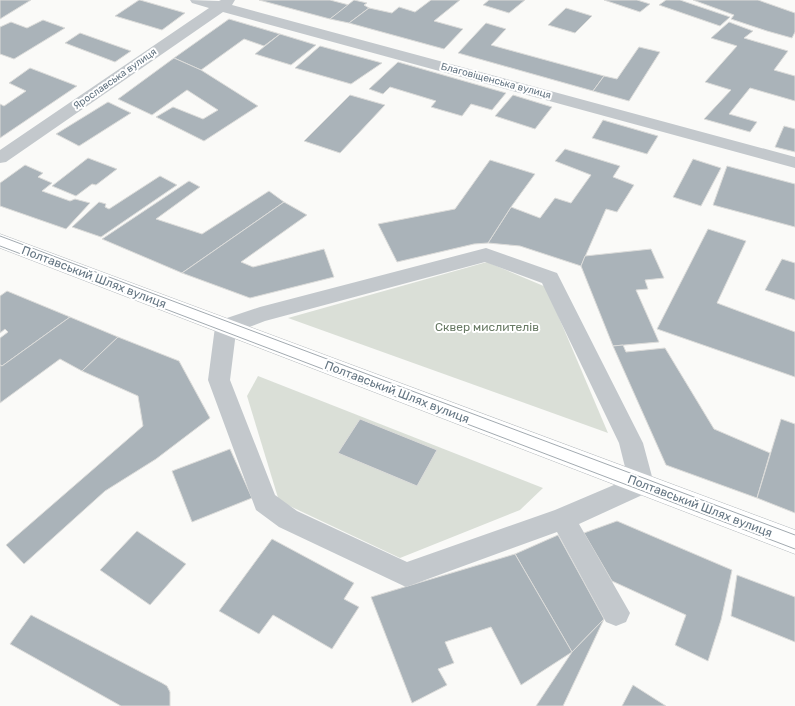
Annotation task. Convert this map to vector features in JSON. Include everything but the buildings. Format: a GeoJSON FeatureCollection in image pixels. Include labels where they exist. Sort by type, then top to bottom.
{"type":"FeatureCollection","features":[{"type":"Feature","properties":{"kind":"main road","name":"Полтавський Шлях вулиця"},"geometry":{"type":"LineString","coordinates":[[0,241],[795,542]]}},
{"type":"Feature","properties":{"kind":"street","name":"Благовіщенська вулиця"},"geometry":{"type":"LineString","coordinates":[[197,0],[225,3],[795,163]]}},
{"type":"Feature","properties":{"kind":"street","name":"Ярославська вулиця"},"geometry":{"type":"LineString","coordinates":[[0,158],[225,3]]}},
{"type":"Feature","properties":{"kind":"street"},"geometry":{"type":"LineString","coordinates":[[486,256],[550,278],[631,443],[642,484],[563,519],[406,575],[288,519],[265,502],[218,380],[226,327],[260,315],[486,256]]}},
{"type":"Feature","properties":{"kind":"street"},"geometry":{"type":"LineString","coordinates":[[563,519],[616,613]]}},
{"type":"Feature","properties":{"kind":"green space","name":"Сквер мислителів"},"geometry":{"type":"Polygon","coordinates":[[[487,262],[546,287],[608,433],[288,318],[487,262]]]}},
{"type":"Feature","properties":{"kind":"green space"},"geometry":{"type":"Polygon","coordinates":[[[258,376],[543,488],[520,510],[400,558],[279,501],[247,396],[258,376]]]}},
{"type":"Feature","properties":{"kind":"tram line"},"geometry":{"type":"LineString","coordinates":[[0,236],[795,535]]}},
{"type":"Feature","properties":{"kind":"tram line"},"geometry":{"type":"LineString","coordinates":[[0,246],[795,549]]}}]}
